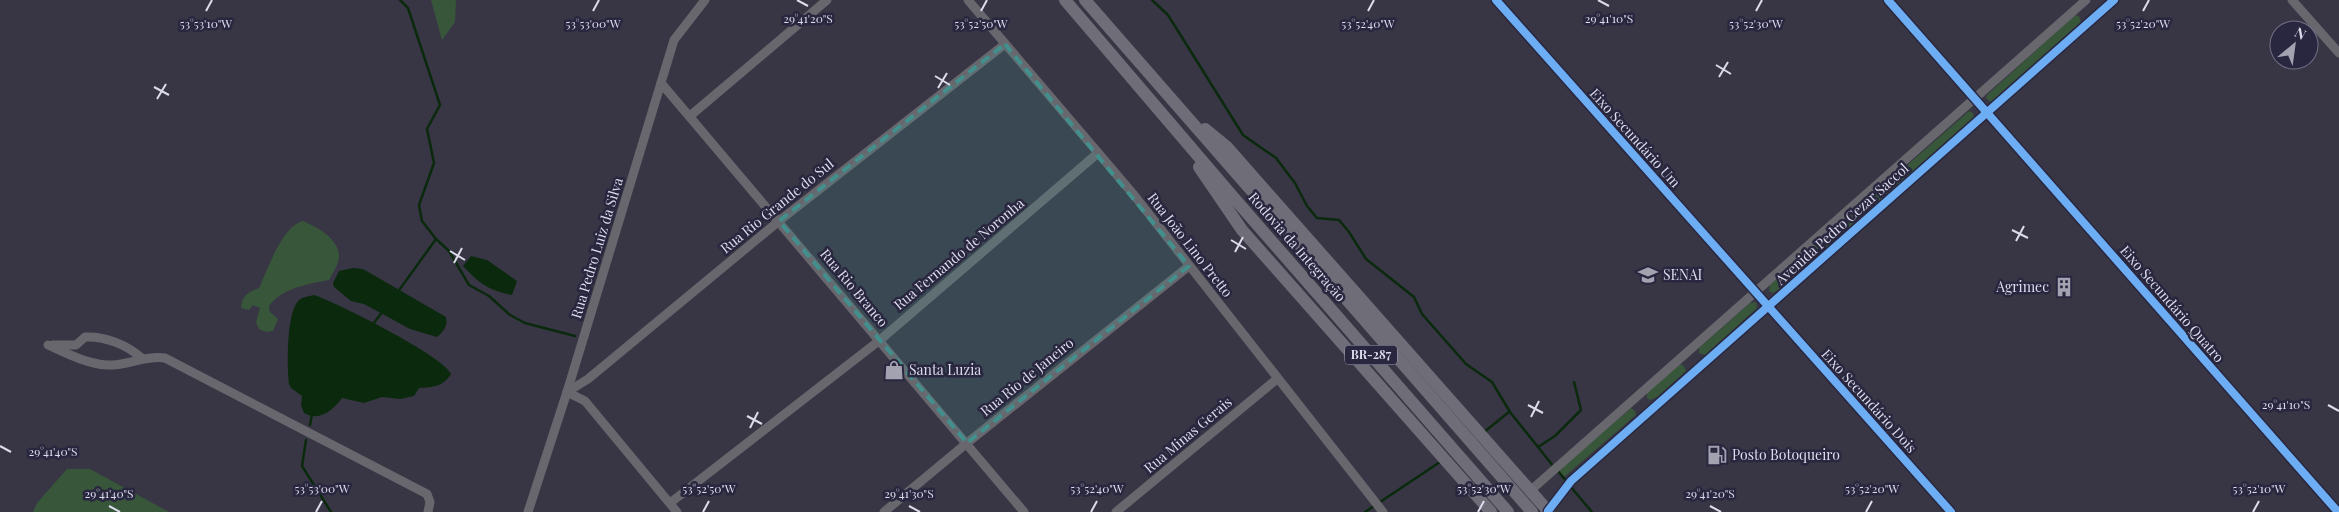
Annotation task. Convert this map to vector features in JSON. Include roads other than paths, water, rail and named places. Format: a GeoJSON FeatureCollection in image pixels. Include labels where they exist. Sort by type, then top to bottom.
{"type":"FeatureCollection","features":[{"type":"Feature","properties":{"kind":"highway","name":"Rodovia da Integração"},"geometry":{"type":"LineString","coordinates":[[1065,0],[1508,512]]}},
{"type":"Feature","properties":{"kind":"highway","name":"Rodovia da Integração"},"geometry":{"type":"LineString","coordinates":[[1085,0],[1532,512]]}},
{"type":"Feature","properties":{"kind":"highway","name":"BR-287"},"geometry":{"type":"LineString","coordinates":[[1184,113],[1227,147],[1548,512]]}},
{"type":"Feature","properties":{"kind":"highway","name":"BR-287"},"geometry":{"type":"LineString","coordinates":[[1172,124],[1242,230],[1491,512]]}},
{"type":"Feature","properties":{"kind":"highway"},"geometry":{"type":"LineString","coordinates":[[1513,512],[1530,491]]}},
{"type":"Feature","properties":{"kind":"street","name":"Rua Pedro Luiz da Silva"},"geometry":{"type":"LineString","coordinates":[[528,512],[567,392],[674,40],[706,0]]}},
{"type":"Feature","properties":{"kind":"street"},"geometry":{"type":"LineString","coordinates":[[690,116],[827,0]]}},
{"type":"Feature","properties":{"kind":"street","name":"Rua João Lino Pretto"},"geometry":{"type":"LineString","coordinates":[[968,0],[1098,154],[1189,266],[1383,512]]}},
{"type":"Feature","properties":{"kind":"street","name":"Eixo Secundário Um"},"geometry":{"type":"LineString","coordinates":[[1496,0],[1768,306]]}},
{"type":"Feature","properties":{"kind":"street","name":"Eixo Secundário Quatro"},"geometry":{"type":"LineString","coordinates":[[1888,0],[2338,512]]}},
{"type":"Feature","properties":{"kind":"street","name":"Avenida Pedro Cezar Saccol"},"geometry":{"type":"LineString","coordinates":[[1530,491],[2086,0]]}},
{"type":"Feature","properties":{"kind":"street","name":"Avenida Pedro Cezar Saccol"},"geometry":{"type":"LineString","coordinates":[[1548,512],[1571,480],[2114,0]]}},
{"type":"Feature","properties":{"kind":"street"},"geometry":{"type":"LineString","coordinates":[[2292,0],[2339,53]]}},
{"type":"Feature","properties":{"kind":"street","name":"Rua Rio Grande do Sul"},"geometry":{"type":"LineString","coordinates":[[567,392],[588,379],[779,221],[1005,44]]}},
{"type":"Feature","properties":{"kind":"street","name":"Rua Rio Branco"},"geometry":{"type":"LineString","coordinates":[[661,83],[1024,512]]}},
{"type":"Feature","properties":{"kind":"street","name":"Rua Fernando de Noronha"},"geometry":{"type":"LineString","coordinates":[[670,503],[880,340],[1098,154]]}},
{"type":"Feature","properties":{"kind":"street","name":"Rua Rio de Janeiro"},"geometry":{"type":"LineString","coordinates":[[884,512],[967,443],[1189,266]]}},
{"type":"Feature","properties":{"kind":"street","name":"Eixo Secundário Dois"},"geometry":{"type":"LineString","coordinates":[[1768,306],[1951,512]]}},
{"type":"Feature","properties":{"kind":"street"},"geometry":{"type":"LineString","coordinates":[[143,359],[134,351],[97,336],[85,337],[76,345],[48,345],[76,357],[107,365],[143,359],[153,356],[165,358],[427,494],[430,502],[428,512]]}},
{"type":"Feature","properties":{"kind":"street","name":"Rua Minas Gerais"},"geometry":{"type":"LineString","coordinates":[[1116,512],[1277,379]]}},
{"type":"Feature","properties":{"kind":"street"},"geometry":{"type":"LineString","coordinates":[[567,392],[585,401],[677,512]]}},
{"type":"Feature","properties":{"kind":"waterway"},"geometry":{"type":"LineString","coordinates":[[400,0],[408,8],[440,105],[427,129],[434,163],[419,205],[422,221],[436,239],[449,251],[469,285],[489,296],[510,315],[525,323],[575,336]]}},
{"type":"Feature","properties":{"kind":"waterway"},"geometry":{"type":"LineString","coordinates":[[1152,0],[1168,15],[1243,135],[1276,158],[1295,183],[1307,206],[1317,218],[1339,220],[1366,259],[1414,297],[1422,314],[1466,364],[1492,382],[1510,412],[1538,447],[1555,436],[1581,410],[1574,382]]}},
{"type":"Feature","properties":{"kind":"waterway"},"geometry":{"type":"LineString","coordinates":[[397,293],[436,239]]}},
{"type":"Feature","properties":{"kind":"waterway"},"geometry":{"type":"LineString","coordinates":[[373,324],[383,311]]}},
{"type":"Feature","properties":{"kind":"waterway"},"geometry":{"type":"LineString","coordinates":[[1484,432],[1509,412]]}},
{"type":"Feature","properties":{"kind":"waterway"},"geometry":{"type":"LineString","coordinates":[[310,425],[312,414]]}},
{"type":"Feature","properties":{"kind":"waterway"},"geometry":{"type":"LineString","coordinates":[[306,440],[302,466],[331,512]]}},
{"type":"Feature","properties":{"kind":"waterway"},"geometry":{"type":"LineString","coordinates":[[1538,447],[1554,467]]}},
{"type":"Feature","properties":{"kind":"waterway"},"geometry":{"type":"LineString","coordinates":[[1365,512],[1440,462]]}},
{"type":"Feature","properties":{"kind":"waterway"},"geometry":{"type":"LineString","coordinates":[[1558,471],[1567,482]]}},
{"type":"Feature","properties":{"kind":"waterway"},"geometry":{"type":"LineString","coordinates":[[1570,486],[1592,512]]}},
{"type":"Feature","properties":{"kind":"place","name":"SENAI"},"geometry":{"type":"Point","coordinates":[1648,275]}},
{"type":"Feature","properties":{"kind":"place","name":"Agrimec"},"geometry":{"type":"Point","coordinates":[2064,287]}},
{"type":"Feature","properties":{"kind":"place","name":"Santa Luzia"},"geometry":{"type":"Point","coordinates":[894,370]}},
{"type":"Feature","properties":{"kind":"place","name":"Posto Botoqueiro"},"geometry":{"type":"Point","coordinates":[1717,455]}}]}
